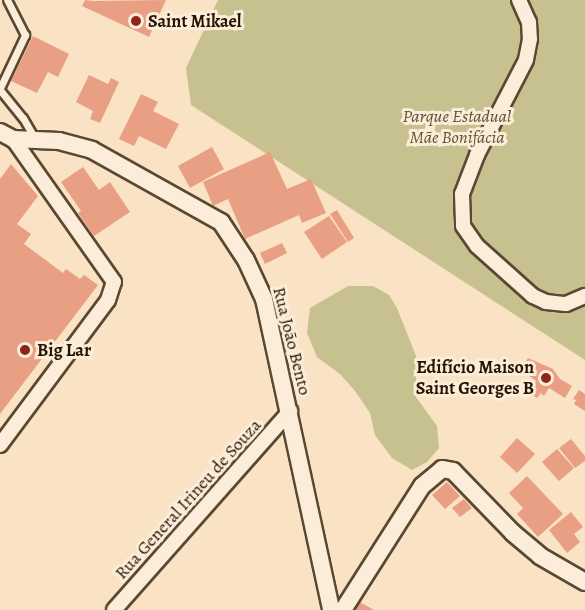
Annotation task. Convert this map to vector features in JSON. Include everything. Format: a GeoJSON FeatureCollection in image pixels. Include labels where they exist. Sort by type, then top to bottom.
{"type":"FeatureCollection","features":[{"type":"Feature","properties":{"kind":"street"},"geometry":{"type":"LineString","coordinates":[[519,0],[529,22],[530,39],[526,60],[477,155],[462,194],[463,226],[477,246],[532,296],[546,302],[566,304],[585,296]]}},
{"type":"Feature","properties":{"kind":"street"},"geometry":{"type":"LineString","coordinates":[[0,445],[108,300],[114,282],[7,135]]}},
{"type":"Feature","properties":{"kind":"street","name":"Rua João Bento"},"geometry":{"type":"LineString","coordinates":[[7,135],[59,141],[92,150],[221,222],[246,260],[264,298],[331,610]]}},
{"type":"Feature","properties":{"kind":"street","name":"Rua General Irineu de Souza"},"geometry":{"type":"LineString","coordinates":[[114,610],[290,411]]}},
{"type":"Feature","properties":{"kind":"street"},"geometry":{"type":"LineString","coordinates":[[343,610],[422,486],[442,469],[453,471],[513,533],[540,556],[585,582]]}},
{"type":"Feature","properties":{"kind":"lane"},"geometry":{"type":"LineString","coordinates":[[7,0],[25,34],[0,89],[23,118],[35,140]]}},
{"type":"Feature","properties":{"kind":"green space","name":"Parque Estadual Mãe Bonifácia"},"geometry":{"type":"Polygon","coordinates":[[[218,0],[585,0],[585,360],[191,105],[186,68],[218,0]]]}},
{"type":"Feature","properties":{"kind":"green space"},"geometry":{"type":"Polygon","coordinates":[[[348,286],[373,286],[389,295],[397,308],[416,356],[416,397],[437,426],[439,448],[427,462],[412,470],[392,458],[375,435],[370,413],[340,374],[317,357],[307,333],[310,308],[348,286]]]}},
{"type":"Feature","properties":{"kind":"building","name":"Saint Mikael"},"geometry":{"type":"Polygon","coordinates":[[[85,0],[166,0],[149,37],[82,6],[85,0]]]}},
{"type":"Feature","properties":{"kind":"building"},"geometry":{"type":"Polygon","coordinates":[[[33,36],[69,54],[58,77],[48,72],[37,93],[11,81],[33,36]]]}},
{"type":"Feature","properties":{"kind":"building"},"geometry":{"type":"Polygon","coordinates":[[[89,75],[108,84],[111,78],[119,82],[100,123],[90,119],[93,111],[76,102],[89,75]]]}},
{"type":"Feature","properties":{"kind":"building"},"geometry":{"type":"Polygon","coordinates":[[[141,94],[158,102],[153,111],[179,124],[166,149],[139,136],[134,146],[119,139],[141,94]]]}},
{"type":"Feature","properties":{"kind":"building"},"geometry":{"type":"Polygon","coordinates":[[[212,147],[224,169],[190,188],[178,166],[212,147]]]}},
{"type":"Feature","properties":{"kind":"building"},"geometry":{"type":"Polygon","coordinates":[[[270,152],[287,189],[311,179],[326,213],[302,223],[299,215],[245,239],[228,199],[213,206],[203,182],[270,152]]]}},
{"type":"Feature","properties":{"kind":"building","name":"Big Lar"},"geometry":{"type":"Polygon","coordinates":[[[11,164],[38,196],[17,224],[31,234],[24,244],[63,273],[66,269],[80,279],[84,275],[98,285],[0,414],[0,179],[11,164]]]}},
{"type":"Feature","properties":{"kind":"building"},"geometry":{"type":"Polygon","coordinates":[[[83,167],[99,190],[110,182],[130,212],[94,236],[78,213],[81,211],[61,182],[83,167]]]}},
{"type":"Feature","properties":{"kind":"building"},"geometry":{"type":"Polygon","coordinates":[[[337,210],[354,238],[348,242],[330,214],[337,210]]]}},
{"type":"Feature","properties":{"kind":"building"},"geometry":{"type":"Polygon","coordinates":[[[329,216],[347,242],[322,259],[304,232],[329,216]]]}},
{"type":"Feature","properties":{"kind":"building"},"geometry":{"type":"Polygon","coordinates":[[[282,243],[287,253],[265,264],[260,253],[282,243]]]}},
{"type":"Feature","properties":{"kind":"building","name":"Edifício Maison Saint Georges B"},"geometry":{"type":"Polygon","coordinates":[[[528,358],[553,369],[560,379],[572,386],[565,398],[549,388],[544,396],[541,393],[537,398],[522,388],[525,383],[531,387],[536,381],[521,370],[528,358]]]}},
{"type":"Feature","properties":{"kind":"building"},"geometry":{"type":"Polygon","coordinates":[[[579,390],[585,394],[585,411],[574,404],[576,400],[573,399],[579,390]]]}},
{"type":"Feature","properties":{"kind":"building"},"geometry":{"type":"Polygon","coordinates":[[[517,438],[535,454],[517,473],[500,457],[517,438]]]}},
{"type":"Feature","properties":{"kind":"building"},"geometry":{"type":"Polygon","coordinates":[[[571,439],[585,456],[585,461],[575,468],[559,448],[571,439]]]}},
{"type":"Feature","properties":{"kind":"building"},"geometry":{"type":"Polygon","coordinates":[[[557,449],[574,468],[559,481],[542,462],[557,449]]]}},
{"type":"Feature","properties":{"kind":"building"},"geometry":{"type":"Polygon","coordinates":[[[527,476],[563,514],[538,537],[517,514],[523,508],[509,493],[527,476]]]}},
{"type":"Feature","properties":{"kind":"building"},"geometry":{"type":"Polygon","coordinates":[[[447,482],[460,496],[445,509],[432,495],[447,482]]]}},
{"type":"Feature","properties":{"kind":"building"},"geometry":{"type":"Polygon","coordinates":[[[464,499],[472,508],[460,517],[452,508],[464,499]]]}},
{"type":"Feature","properties":{"kind":"building"},"geometry":{"type":"Polygon","coordinates":[[[571,512],[583,527],[574,534],[580,542],[567,553],[549,530],[571,512]]]}},
{"type":"Feature","properties":{"kind":"building"},"geometry":{"type":"Polygon","coordinates":[[[354,599],[374,610],[349,610],[354,599]]]}},
{"type":"Feature","properties":{"kind":"place","name":"Saint Mikael"},"geometry":{"type":"Point","coordinates":[136,21]}},
{"type":"Feature","properties":{"kind":"place","name":"Big Lar"},"geometry":{"type":"Point","coordinates":[25,350]}},
{"type":"Feature","properties":{"kind":"place","name":"Edifício Maison Saint Georges B"},"geometry":{"type":"Point","coordinates":[546,378]}}]}
